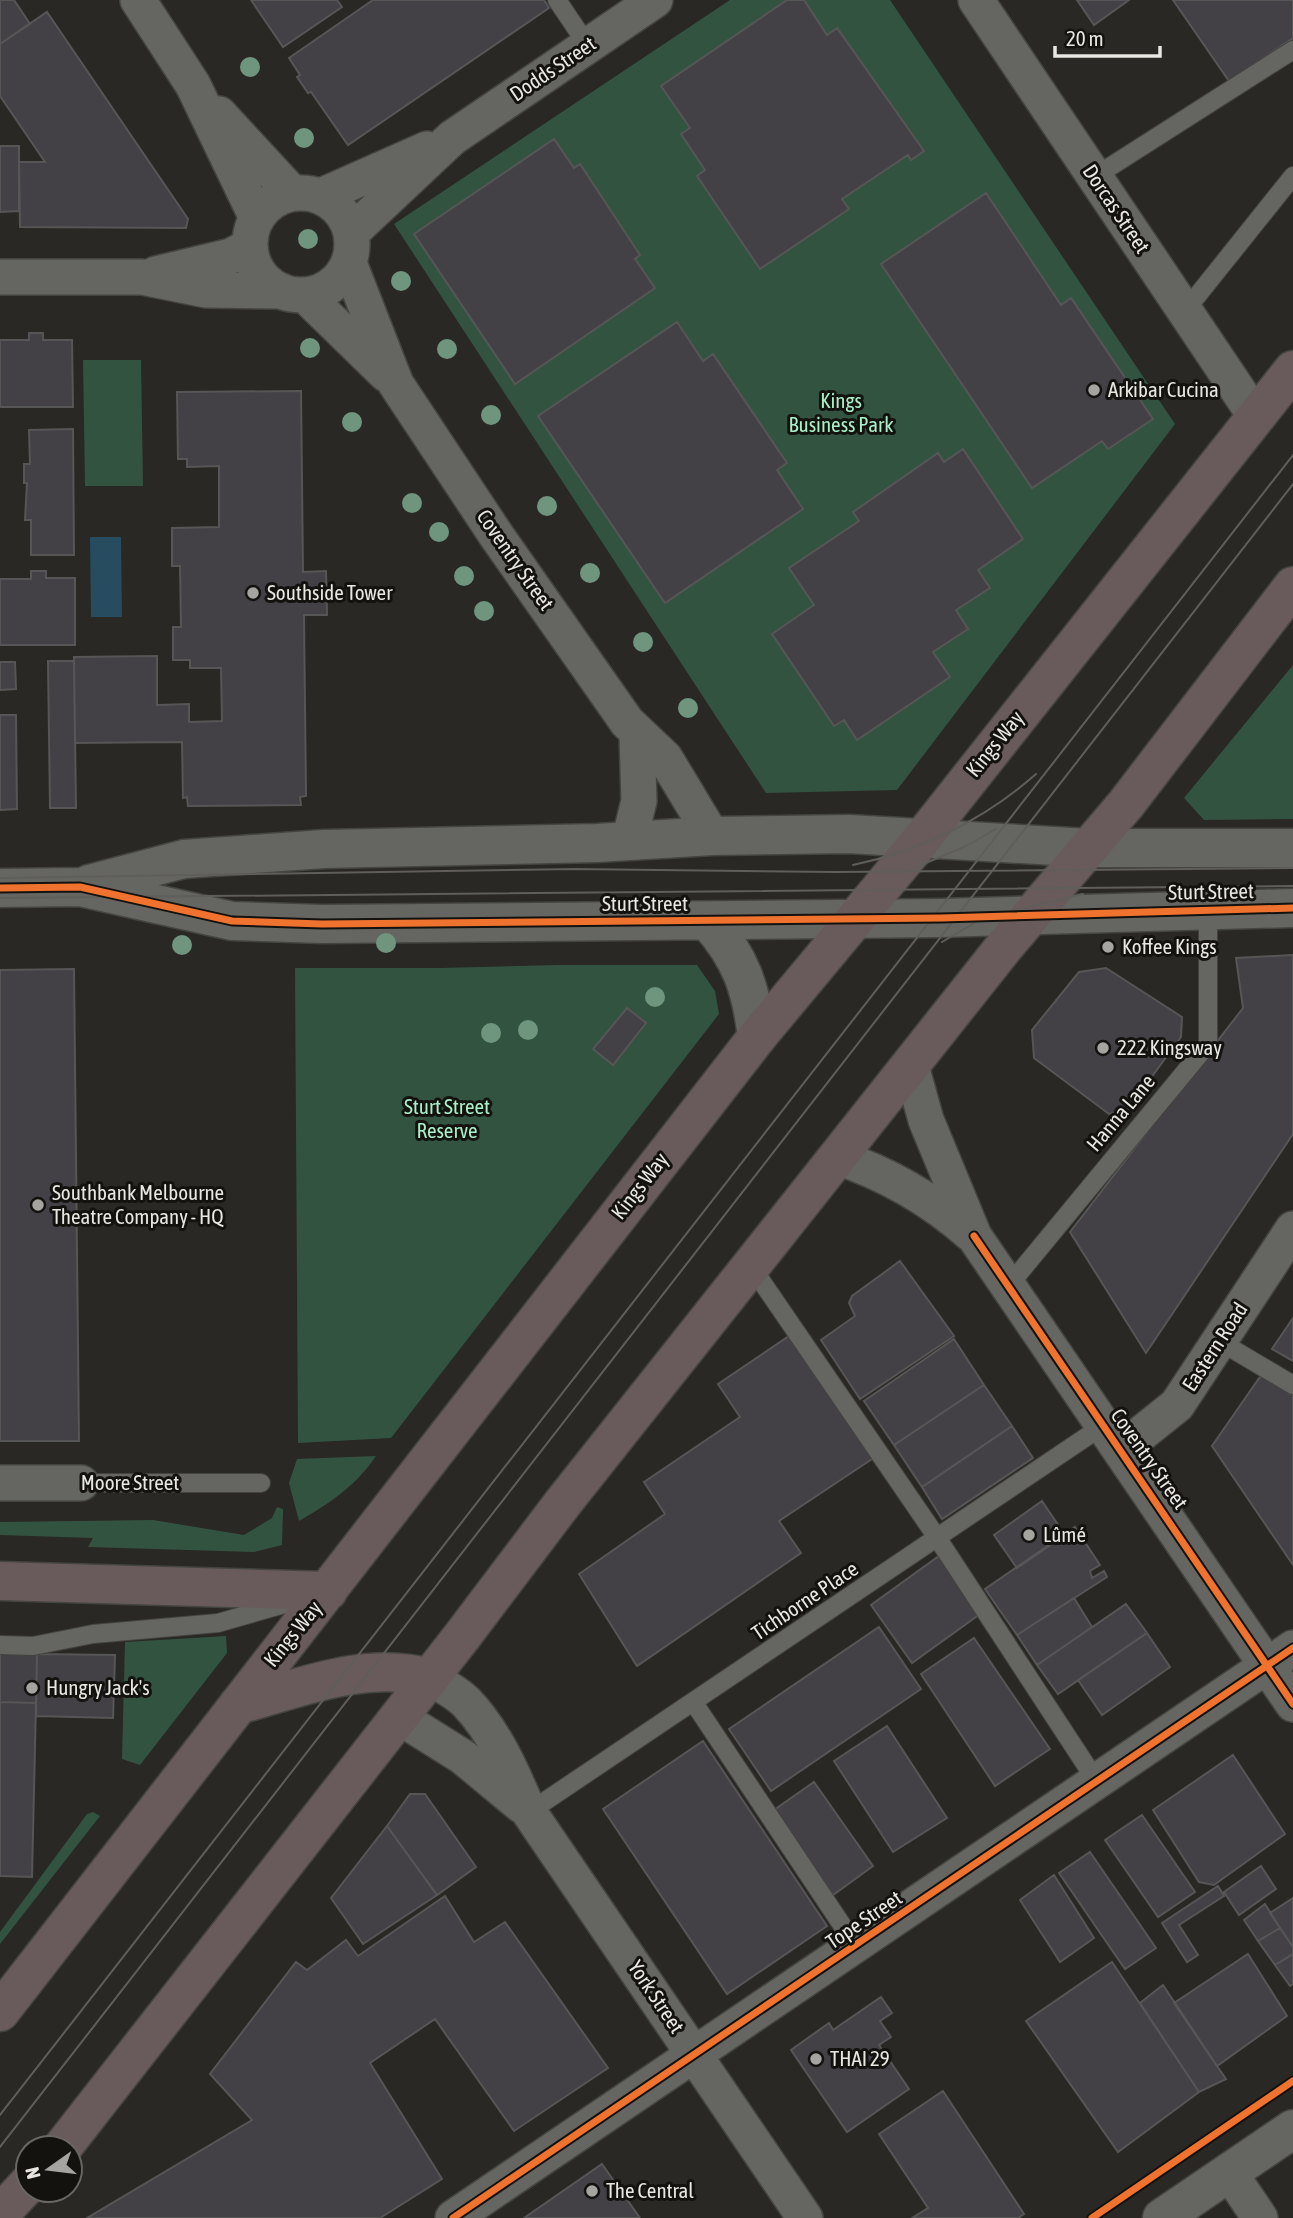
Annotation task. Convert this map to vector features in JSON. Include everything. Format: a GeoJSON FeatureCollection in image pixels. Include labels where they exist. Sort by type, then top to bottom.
{"type":"FeatureCollection","features":[{"type":"Feature","properties":{"kind":"highway","name":"Kings Way"},"geometry":{"type":"LineString","coordinates":[[0,2012],[757,1037],[923,836],[1293,370]]}},
{"type":"Feature","properties":{"kind":"highway"},"geometry":{"type":"LineString","coordinates":[[73,2134],[430,1678],[562,1504],[1030,915],[1088,848],[1293,586]]}},
{"type":"Feature","properties":{"kind":"highway"},"geometry":{"type":"LineString","coordinates":[[0,1581],[328,1591]]}},
{"type":"Feature","properties":{"kind":"highway"},"geometry":{"type":"LineString","coordinates":[[238,1705],[357,1673],[390,1670],[430,1678]]}},
{"type":"Feature","properties":{"kind":"highway"},"geometry":{"type":"LineString","coordinates":[[0,2214],[14,2199]]}},
{"type":"Feature","properties":{"kind":"street"},"geometry":{"type":"LineString","coordinates":[[138,0],[194,85],[254,232],[260,273],[293,293]]}},
{"type":"Feature","properties":{"kind":"street","name":"Dodds Street"},"geometry":{"type":"LineString","coordinates":[[307,195],[452,138],[655,0]]}},
{"type":"Feature","properties":{"kind":"street","name":"Dorcas Street"},"geometry":{"type":"LineString","coordinates":[[975,0],[1256,416]]}},
{"type":"Feature","properties":{"kind":"street"},"geometry":{"type":"LineString","coordinates":[[0,277],[142,277],[206,290],[293,293],[331,285],[350,248],[345,218],[335,205],[307,195],[194,85]]}},
{"type":"Feature","properties":{"kind":"street","name":"Dodds Street"},"geometry":{"type":"LineString","coordinates":[[350,248],[452,138]]}},
{"type":"Feature","properties":{"kind":"street"},"geometry":{"type":"LineString","coordinates":[[142,277],[231,256],[254,232],[278,198],[307,195]]}},
{"type":"Feature","properties":{"kind":"street","name":"Coventry Street"},"geometry":{"type":"LineString","coordinates":[[350,248],[396,384],[496,535],[637,734],[664,758],[712,836]]}},
{"type":"Feature","properties":{"kind":"street","name":"Coventry Street"},"geometry":{"type":"LineString","coordinates":[[293,293],[396,384]]}},
{"type":"Feature","properties":{"kind":"street"},"geometry":{"type":"LineString","coordinates":[[629,841],[639,801],[637,734]]}},
{"type":"Feature","properties":{"kind":"street","name":"Sturt Street"},"geometry":{"type":"LineString","coordinates":[[80,887],[184,859],[324,849],[629,841],[712,836],[849,834],[923,836],[1088,848],[1293,848]]}},
{"type":"Feature","properties":{"kind":"street","name":"Sturt Street"},"geometry":{"type":"LineString","coordinates":[[0,888],[80,887],[232,921],[322,924],[853,919],[1208,908],[1293,908]]}},
{"type":"Feature","properties":{"kind":"street"},"geometry":{"type":"LineString","coordinates":[[708,920],[735,954],[744,971],[757,1037]]}},
{"type":"Feature","properties":{"kind":"street","name":"Coventry Street"},"geometry":{"type":"LineString","coordinates":[[911,1066],[926,1120],[974,1236]]}},
{"type":"Feature","properties":{"kind":"street","name":"Coventry Street"},"geometry":{"type":"LineString","coordinates":[[837,1157],[902,1184],[940,1208],[974,1236],[1010,1284],[1113,1437],[1280,1657],[1293,1704]]}},
{"type":"Feature","properties":{"kind":"street","name":"Eastern Road"},"geometry":{"type":"LineString","coordinates":[[1113,1437],[1177,1405],[1293,1230]]}},
{"type":"Feature","properties":{"kind":"street","name":"Moore Street"},"geometry":{"type":"LineString","coordinates":[[0,1483],[81,1483]]}},
{"type":"Feature","properties":{"kind":"street","name":"Tope Street"},"geometry":{"type":"LineString","coordinates":[[453,2218],[1280,1657]]}},
{"type":"Feature","properties":{"kind":"street","name":"York Street"},"geometry":{"type":"LineString","coordinates":[[430,1678],[460,1696],[480,1718],[504,1757],[529,1812],[805,2218]]}},
{"type":"Feature","properties":{"kind":"street","name":"York Street"},"geometry":{"type":"LineString","coordinates":[[399,1717],[439,1740],[479,1768],[529,1812]]}},
{"type":"Feature","properties":{"kind":"street"},"geometry":{"type":"LineString","coordinates":[[1162,2218],[1293,2129]]}},
{"type":"Feature","properties":{"kind":"street"},"geometry":{"type":"LineString","coordinates":[[1229,2172],[1260,2218]]}},
{"type":"Feature","properties":{"kind":"lane"},"geometry":{"type":"LineString","coordinates":[[557,0],[588,46]]}},
{"type":"Feature","properties":{"kind":"lane"},"geometry":{"type":"LineString","coordinates":[[1094,177],[1293,50]]}},
{"type":"Feature","properties":{"kind":"lane"},"geometry":{"type":"LineString","coordinates":[[1185,311],[1293,176]]}},
{"type":"Feature","properties":{"kind":"lane","name":"Hanna Lane"},"geometry":{"type":"LineString","coordinates":[[1010,1284],[1208,1044],[1208,908]]}},
{"type":"Feature","properties":{"kind":"lane"},"geometry":{"type":"LineString","coordinates":[[751,1266],[938,1539],[1097,1782]]}},
{"type":"Feature","properties":{"kind":"lane"},"geometry":{"type":"LineString","coordinates":[[1219,1341],[1293,1385]]}},
{"type":"Feature","properties":{"kind":"lane","name":"Tichborne Place"},"geometry":{"type":"LineString","coordinates":[[529,1812],[938,1539],[1113,1437]]}},
{"type":"Feature","properties":{"kind":"lane","name":"Moore Street"},"geometry":{"type":"LineString","coordinates":[[81,1483],[261,1483]]}},
{"type":"Feature","properties":{"kind":"lane"},"geometry":{"type":"LineString","coordinates":[[0,1645],[33,1646],[93,1634],[218,1623],[328,1591]]}},
{"type":"Feature","properties":{"kind":"lane"},"geometry":{"type":"LineString","coordinates":[[694,1703],[856,1946]]}},
{"type":"Feature","properties":{"kind":"green space","name":"Kings Business Park"},"geometry":{"type":"Polygon","coordinates":[[[730,0],[890,0],[1175,424],[897,790],[766,793],[394,224],[730,0]]]}},
{"type":"Feature","properties":{"kind":"green space"},"geometry":{"type":"Polygon","coordinates":[[[83,360],[141,360],[143,486],[85,486],[83,360]]]}},
{"type":"Feature","properties":{"kind":"green space"},"geometry":{"type":"Polygon","coordinates":[[[1293,665],[1293,819],[1204,820],[1184,798],[1293,665]]]}},
{"type":"Feature","properties":{"kind":"green space","name":"Sturt Street Reserve"},"geometry":{"type":"Polygon","coordinates":[[[697,965],[715,991],[719,1014],[391,1438],[298,1443],[295,968],[697,965]]]}},
{"type":"Feature","properties":{"kind":"green space"},"geometry":{"type":"Polygon","coordinates":[[[376,1456],[342,1493],[299,1521],[289,1483],[297,1459],[376,1456]]]}},
{"type":"Feature","properties":{"kind":"green space"},"geometry":{"type":"Polygon","coordinates":[[[277,1507],[283,1509],[282,1545],[254,1552],[88,1547],[93,1538],[0,1535],[0,1522],[153,1520],[244,1535],[272,1518],[277,1507]]]}},
{"type":"Feature","properties":{"kind":"green space"},"geometry":{"type":"Polygon","coordinates":[[[226,1636],[227,1653],[140,1765],[122,1759],[125,1642],[226,1636]]]}},
{"type":"Feature","properties":{"kind":"green space"},"geometry":{"type":"Polygon","coordinates":[[[93,1812],[100,1816],[0,1944],[0,1932],[87,1814],[93,1812]]]}},
{"type":"Feature","properties":{"kind":"water"},"geometry":{"type":"Polygon","coordinates":[[[90,537],[121,537],[122,617],[91,617],[90,537]]]}},
{"type":"Feature","properties":{"kind":"building"},"geometry":{"type":"Polygon","coordinates":[[[0,0],[14,0],[30,24],[0,44],[0,0]]]}},
{"type":"Feature","properties":{"kind":"building"},"geometry":{"type":"Polygon","coordinates":[[[251,0],[337,0],[342,7],[283,47],[251,0]]]}},
{"type":"Feature","properties":{"kind":"building"},"geometry":{"type":"Polygon","coordinates":[[[373,0],[544,0],[549,8],[348,145],[311,92],[308,93],[297,77],[300,75],[289,58],[373,0]]]}},
{"type":"Feature","properties":{"kind":"building"},"geometry":{"type":"Polygon","coordinates":[[[787,0],[804,0],[827,35],[837,28],[924,151],[911,160],[908,155],[842,199],[849,209],[760,269],[697,176],[705,170],[681,134],[690,128],[661,86],[787,0]]]}},
{"type":"Feature","properties":{"kind":"building"},"geometry":{"type":"Polygon","coordinates":[[[1077,0],[1129,0],[1094,25],[1077,0]]]}},
{"type":"Feature","properties":{"kind":"building"},"geometry":{"type":"Polygon","coordinates":[[[1173,0],[1293,0],[1293,38],[1229,81],[1173,0]]]}},
{"type":"Feature","properties":{"kind":"building"},"geometry":{"type":"Polygon","coordinates":[[[47,12],[188,219],[186,228],[20,227],[19,162],[45,162],[0,96],[0,44],[47,12]]]}},
{"type":"Feature","properties":{"kind":"building"},"geometry":{"type":"Polygon","coordinates":[[[554,139],[574,168],[580,164],[640,255],[635,259],[655,288],[515,384],[414,234],[554,139]]]}},
{"type":"Feature","properties":{"kind":"building"},"geometry":{"type":"Polygon","coordinates":[[[0,146],[19,146],[19,211],[0,212],[0,146]]]}},
{"type":"Feature","properties":{"kind":"building"},"geometry":{"type":"Polygon","coordinates":[[[986,193],[1061,305],[1071,298],[1153,419],[1108,449],[1102,441],[1032,488],[881,264],[986,193]]]}},
{"type":"Feature","properties":{"kind":"building"},"geometry":{"type":"Polygon","coordinates":[[[677,322],[703,361],[713,354],[787,463],[777,470],[803,509],[665,603],[538,416],[677,322]]]}},
{"type":"Feature","properties":{"kind":"building"},"geometry":{"type":"Polygon","coordinates":[[[29,333],[43,333],[43,340],[72,340],[73,407],[0,407],[0,340],[29,340],[29,333]]]}},
{"type":"Feature","properties":{"kind":"building","name":"Southside Tower"},"geometry":{"type":"Polygon","coordinates":[[[301,391],[303,572],[326,571],[327,615],[304,615],[306,796],[300,797],[301,805],[188,806],[187,797],[183,798],[182,742],[75,743],[74,657],[157,656],[157,705],[189,704],[189,722],[222,721],[221,668],[190,668],[190,660],[173,660],[173,627],[181,627],[180,566],[172,566],[172,528],[219,527],[219,466],[187,467],[187,459],[178,459],[177,392],[301,391]]]}},
{"type":"Feature","properties":{"kind":"building"},"geometry":{"type":"Polygon","coordinates":[[[73,429],[74,555],[31,555],[31,520],[25,520],[27,483],[24,483],[24,464],[30,464],[29,430],[73,429]]]}},
{"type":"Feature","properties":{"kind":"building"},"geometry":{"type":"Polygon","coordinates":[[[963,449],[1023,539],[978,570],[990,588],[956,610],[968,629],[933,652],[950,677],[857,740],[844,720],[834,726],[772,634],[814,605],[789,568],[859,521],[853,512],[938,453],[944,462],[963,449]]]}},
{"type":"Feature","properties":{"kind":"building"},"geometry":{"type":"Polygon","coordinates":[[[31,571],[46,571],[46,578],[75,578],[75,645],[0,645],[0,579],[31,579],[31,571]]]}},
{"type":"Feature","properties":{"kind":"building"},"geometry":{"type":"Polygon","coordinates":[[[48,661],[74,661],[76,808],[50,808],[48,661]]]}},
{"type":"Feature","properties":{"kind":"building"},"geometry":{"type":"Polygon","coordinates":[[[0,662],[15,662],[16,689],[0,690],[0,662]]]}},
{"type":"Feature","properties":{"kind":"building"},"geometry":{"type":"Polygon","coordinates":[[[0,715],[16,715],[17,809],[0,810],[0,715]]]}},
{"type":"Feature","properties":{"kind":"building"},"geometry":{"type":"Polygon","coordinates":[[[1293,955],[1293,1134],[1146,1353],[1070,1232],[1243,1008],[1236,958],[1293,955]]]}},
{"type":"Feature","properties":{"kind":"building","name":"222 Kingsway"},"geometry":{"type":"Polygon","coordinates":[[[1106,968],[1182,1017],[1181,1037],[1128,1109],[1109,1114],[1034,1058],[1032,1030],[1079,972],[1106,968]]]}},
{"type":"Feature","properties":{"kind":"building","name":"Southbank Melbourne Theatre Company - HQ"},"geometry":{"type":"Polygon","coordinates":[[[74,969],[79,1441],[0,1441],[0,970],[74,969]]]}},
{"type":"Feature","properties":{"kind":"building"},"geometry":{"type":"Polygon","coordinates":[[[627,1008],[646,1023],[613,1065],[593,1049],[627,1008]]]}},
{"type":"Feature","properties":{"kind":"building"},"geometry":{"type":"Polygon","coordinates":[[[900,1261],[954,1336],[860,1399],[821,1340],[855,1316],[849,1303],[852,1296],[900,1261]]]}},
{"type":"Feature","properties":{"kind":"building"},"geometry":{"type":"Polygon","coordinates":[[[1293,1318],[1293,1361],[1272,1349],[1293,1318]]]}},
{"type":"Feature","properties":{"kind":"building"},"geometry":{"type":"Polygon","coordinates":[[[792,1334],[875,1457],[779,1521],[801,1553],[637,1666],[579,1574],[665,1514],[644,1482],[740,1417],[718,1384],[792,1334]]]}},
{"type":"Feature","properties":{"kind":"building"},"geometry":{"type":"Polygon","coordinates":[[[954,1339],[984,1385],[894,1445],[864,1401],[954,1339]]]}},
{"type":"Feature","properties":{"kind":"building"},"geometry":{"type":"Polygon","coordinates":[[[1262,1374],[1293,1395],[1293,1565],[1212,1446],[1262,1374]]]}},
{"type":"Feature","properties":{"kind":"building"},"geometry":{"type":"Polygon","coordinates":[[[984,1385],[1012,1426],[922,1487],[894,1445],[984,1385]]]}},
{"type":"Feature","properties":{"kind":"building"},"geometry":{"type":"Polygon","coordinates":[[[1012,1426],[1033,1458],[942,1519],[922,1487],[1012,1426]]]}},
{"type":"Feature","properties":{"kind":"building","name":"Lûmé"},"geometry":{"type":"Polygon","coordinates":[[[1042,1501],[1065,1535],[1017,1568],[994,1535],[1042,1501]]]}},
{"type":"Feature","properties":{"kind":"building"},"geometry":{"type":"Polygon","coordinates":[[[1075,1527],[1100,1565],[1090,1571],[1092,1578],[1104,1571],[1107,1577],[1017,1635],[985,1589],[1075,1527]]]}},
{"type":"Feature","properties":{"kind":"building"},"geometry":{"type":"Polygon","coordinates":[[[939,1556],[980,1614],[912,1663],[871,1605],[939,1556]]]}},
{"type":"Feature","properties":{"kind":"building"},"geometry":{"type":"Polygon","coordinates":[[[1074,1598],[1092,1627],[1037,1665],[1017,1635],[1074,1598]]]}},
{"type":"Feature","properties":{"kind":"building"},"geometry":{"type":"Polygon","coordinates":[[[1126,1604],[1147,1633],[1058,1694],[1037,1665],[1126,1604]]]}},
{"type":"Feature","properties":{"kind":"building"},"geometry":{"type":"Polygon","coordinates":[[[879,1627],[921,1689],[771,1791],[729,1729],[879,1627]]]}},
{"type":"Feature","properties":{"kind":"building"},"geometry":{"type":"Polygon","coordinates":[[[1147,1633],[1170,1667],[1102,1715],[1078,1680],[1147,1633]]]}},
{"type":"Feature","properties":{"kind":"building"},"geometry":{"type":"Polygon","coordinates":[[[974,1638],[1050,1749],[995,1786],[921,1674],[974,1638]]]}},
{"type":"Feature","properties":{"kind":"building"},"geometry":{"type":"Polygon","coordinates":[[[0,1653],[37,1654],[36,1703],[0,1702],[0,1653]]]}},
{"type":"Feature","properties":{"kind":"building"},"geometry":{"type":"Polygon","coordinates":[[[37,1654],[115,1655],[113,1718],[36,1716],[37,1654]]]}},
{"type":"Feature","properties":{"kind":"building"},"geometry":{"type":"Polygon","coordinates":[[[0,1702],[36,1703],[32,1877],[0,1876],[0,1702]]]}},
{"type":"Feature","properties":{"kind":"building"},"geometry":{"type":"Polygon","coordinates":[[[887,1726],[947,1818],[893,1852],[834,1761],[887,1726]]]}},
{"type":"Feature","properties":{"kind":"building"},"geometry":{"type":"Polygon","coordinates":[[[703,1741],[827,1926],[727,1994],[603,1809],[703,1741]]]}},
{"type":"Feature","properties":{"kind":"building"},"geometry":{"type":"Polygon","coordinates":[[[1233,1755],[1285,1834],[1214,1885],[1199,1882],[1153,1810],[1233,1755]]]}},
{"type":"Feature","properties":{"kind":"building"},"geometry":{"type":"Polygon","coordinates":[[[814,1782],[873,1866],[833,1895],[774,1810],[814,1782]]]}},
{"type":"Feature","properties":{"kind":"building"},"geometry":{"type":"Polygon","coordinates":[[[410,1794],[425,1794],[476,1867],[437,1895],[387,1826],[410,1794]]]}},
{"type":"Feature","properties":{"kind":"building"},"geometry":{"type":"Polygon","coordinates":[[[1142,1815],[1195,1892],[1158,1917],[1105,1840],[1142,1815]]]}},
{"type":"Feature","properties":{"kind":"building"},"geometry":{"type":"Polygon","coordinates":[[[387,1826],[437,1895],[363,1944],[331,1898],[387,1826]]]}},
{"type":"Feature","properties":{"kind":"building"},"geometry":{"type":"Polygon","coordinates":[[[1090,1852],[1156,1948],[1125,1969],[1059,1873],[1090,1852]]]}},
{"type":"Feature","properties":{"kind":"building"},"geometry":{"type":"Polygon","coordinates":[[[1261,1866],[1276,1889],[1239,1915],[1224,1892],[1261,1866]]]}},
{"type":"Feature","properties":{"kind":"building"},"geometry":{"type":"Polygon","coordinates":[[[1054,1875],[1094,1938],[1060,1962],[1020,1900],[1054,1875]]]}},
{"type":"Feature","properties":{"kind":"building"},"geometry":{"type":"Polygon","coordinates":[[[1218,1886],[1224,1896],[1179,1925],[1198,1955],[1187,1962],[1162,1923],[1218,1886]]]}},
{"type":"Feature","properties":{"kind":"building"},"geometry":{"type":"Polygon","coordinates":[[[445,1896],[474,1942],[505,1922],[608,2068],[514,2131],[435,2019],[370,2063],[442,2179],[380,2218],[87,2218],[252,2120],[210,2074],[296,1962],[307,1970],[346,1940],[358,1956],[445,1896]]]}},
{"type":"Feature","properties":{"kind":"building"},"geometry":{"type":"Polygon","coordinates":[[[1293,1898],[1293,1947],[1270,1913],[1293,1898]]]}},
{"type":"Feature","properties":{"kind":"building"},"geometry":{"type":"Polygon","coordinates":[[[1265,1904],[1280,1928],[1258,1941],[1244,1920],[1265,1904]]]}},
{"type":"Feature","properties":{"kind":"building"},"geometry":{"type":"Polygon","coordinates":[[[1280,1928],[1293,1947],[1293,1954],[1275,1965],[1258,1941],[1280,1928]]]}},
{"type":"Feature","properties":{"kind":"building"},"geometry":{"type":"Polygon","coordinates":[[[1248,1954],[1287,2016],[1217,2066],[1174,2003],[1248,1954]]]}},
{"type":"Feature","properties":{"kind":"building"},"geometry":{"type":"Polygon","coordinates":[[[1293,1954],[1293,1984],[1290,1986],[1275,1965],[1293,1954]]]}},
{"type":"Feature","properties":{"kind":"building"},"geometry":{"type":"Polygon","coordinates":[[[1112,1962],[1199,2092],[1118,2152],[1026,2021],[1112,1962]]]}},
{"type":"Feature","properties":{"kind":"building"},"geometry":{"type":"Polygon","coordinates":[[[1163,1985],[1226,2079],[1199,2092],[1140,2003],[1163,1985]]]}},
{"type":"Feature","properties":{"kind":"building"},"geometry":{"type":"Polygon","coordinates":[[[881,1997],[892,2013],[880,2021],[891,2037],[879,2045],[909,2089],[847,2132],[791,2050],[829,2023],[833,2030],[881,1997]]]}},
{"type":"Feature","properties":{"kind":"building"},"geometry":{"type":"Polygon","coordinates":[[[943,2091],[1024,2214],[1018,2218],[912,2218],[928,2208],[879,2134],[943,2091]]]}},
{"type":"Feature","properties":{"kind":"building","name":"The Central"},"geometry":{"type":"Polygon","coordinates":[[[602,2164],[640,2218],[524,2218],[602,2164]]]}},
{"type":"Feature","properties":{"kind":"tram line"},"geometry":{"type":"LineString","coordinates":[[0,2115],[1293,455]]}},
{"type":"Feature","properties":{"kind":"tram line"},"geometry":{"type":"LineString","coordinates":[[0,2147],[1293,484]]}},
{"type":"Feature","properties":{"kind":"tram line"},"geometry":{"type":"LineString","coordinates":[[853,865],[903,851],[950,832],[995,806],[1036,774]]}},
{"type":"Feature","properties":{"kind":"tram line"},"geometry":{"type":"LineString","coordinates":[[914,868],[966,846],[996,829]]}},
{"type":"Feature","properties":{"kind":"tram line"},"geometry":{"type":"LineString","coordinates":[[0,878],[575,869],[835,872],[1293,868]]}},
{"type":"Feature","properties":{"kind":"tram line"},"geometry":{"type":"LineString","coordinates":[[0,898],[1293,886]]}},
{"type":"Feature","properties":{"kind":"tram line"},"geometry":{"type":"LineString","coordinates":[[942,942],[983,918],[1083,894]]}},
{"type":"Feature","properties":{"kind":"cycle path"},"geometry":{"type":"LineString","coordinates":[[0,888],[80,887],[232,921],[322,924],[941,918],[1293,908]]}},
{"type":"Feature","properties":{"kind":"cycle path"},"geometry":{"type":"LineString","coordinates":[[974,1236],[1293,1704]]}},
{"type":"Feature","properties":{"kind":"cycle path"},"geometry":{"type":"LineString","coordinates":[[453,2218],[1293,1648]]}},
{"type":"Feature","properties":{"kind":"cycle path"},"geometry":{"type":"LineString","coordinates":[[1092,2218],[1293,2081]]}},
{"type":"Feature","properties":{"kind":"place","name":"Arkibar Cucina"},"geometry":{"type":"Point","coordinates":[1094,390]}},
{"type":"Feature","properties":{"kind":"place","name":"Southside Tower"},"geometry":{"type":"Point","coordinates":[253,593]}},
{"type":"Feature","properties":{"kind":"place","name":"Koffee Kings"},"geometry":{"type":"Point","coordinates":[1108,947]}},
{"type":"Feature","properties":{"kind":"place","name":"222 Kingsway"},"geometry":{"type":"Point","coordinates":[1103,1048]}},
{"type":"Feature","properties":{"kind":"place","name":"Southbank Melbourne Theatre Company - HQ"},"geometry":{"type":"Point","coordinates":[38,1205]}},
{"type":"Feature","properties":{"kind":"place","name":"Lûmé"},"geometry":{"type":"Point","coordinates":[1029,1535]}},
{"type":"Feature","properties":{"kind":"place","name":"Hungry Jack's"},"geometry":{"type":"Point","coordinates":[32,1688]}},
{"type":"Feature","properties":{"kind":"place","name":"THAI 29"},"geometry":{"type":"Point","coordinates":[816,2059]}},
{"type":"Feature","properties":{"kind":"place","name":"The Central"},"geometry":{"type":"Point","coordinates":[592,2191]}}]}
